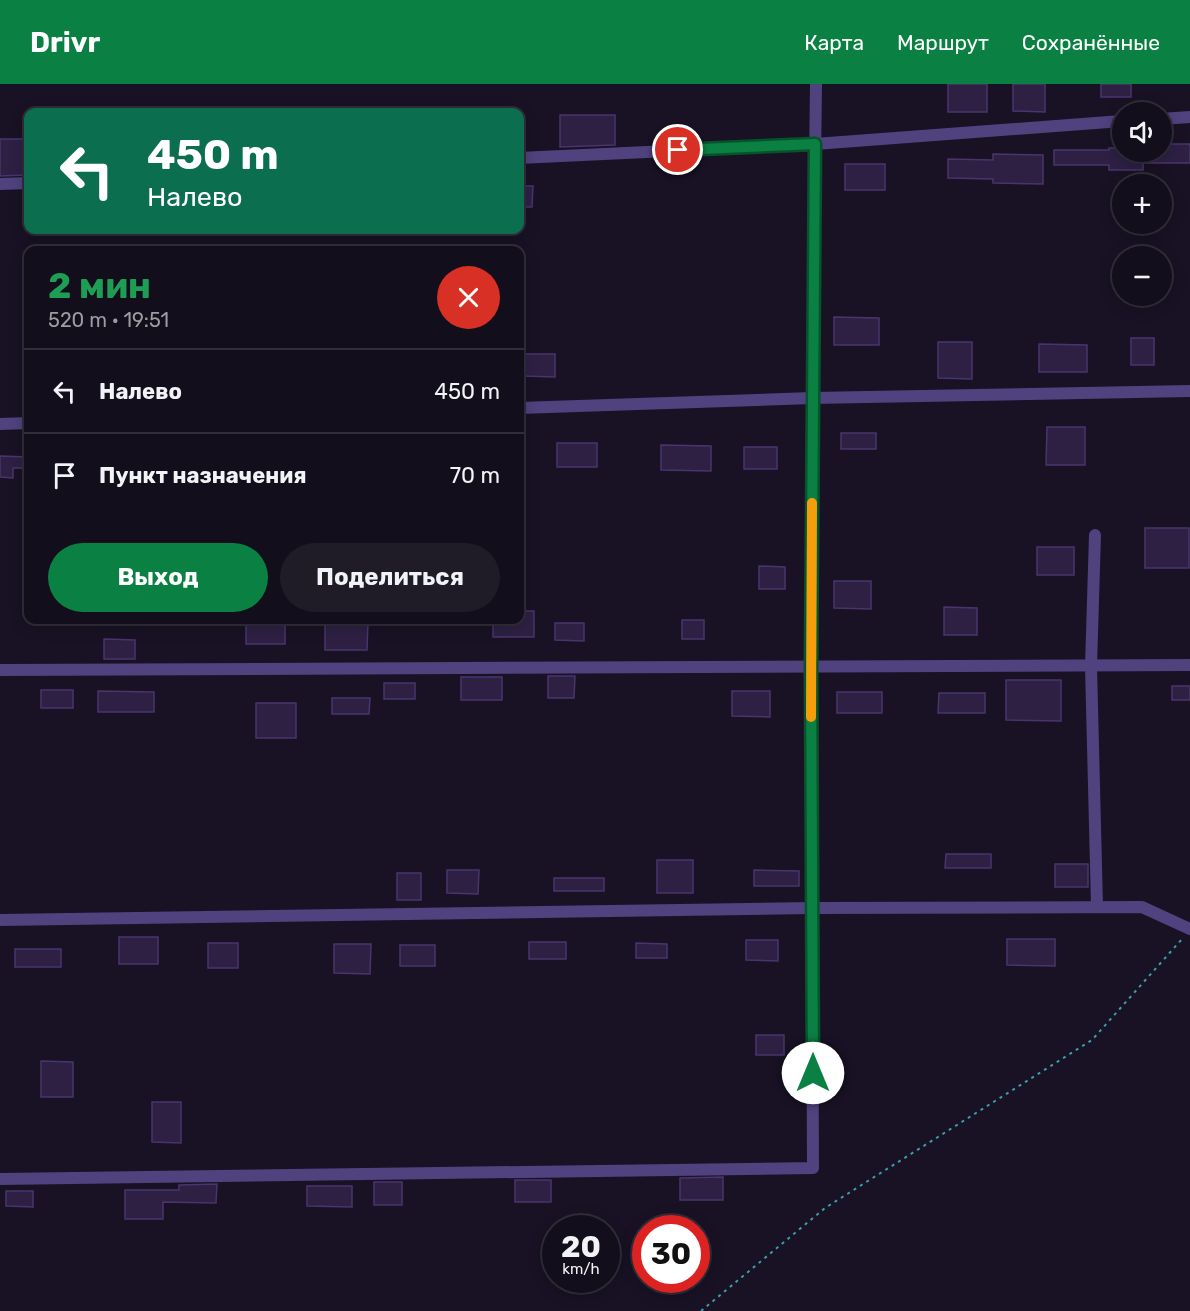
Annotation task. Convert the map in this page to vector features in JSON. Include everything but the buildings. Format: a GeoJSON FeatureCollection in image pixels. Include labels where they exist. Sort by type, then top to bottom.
{"type":"FeatureCollection","features":[{"type":"Feature","properties":{"kind":"street"},"geometry":{"type":"LineString","coordinates":[[0,1179],[813,1168],[811,667],[816,84]]}},
{"type":"Feature","properties":{"kind":"street"},"geometry":{"type":"LineString","coordinates":[[1172,118],[1190,117]]}},
{"type":"Feature","properties":{"kind":"street"},"geometry":{"type":"LineString","coordinates":[[524,158],[815,144],[1112,123]]}},
{"type":"Feature","properties":{"kind":"street"},"geometry":{"type":"LineString","coordinates":[[0,184],[24,183]]}},
{"type":"Feature","properties":{"kind":"street"},"geometry":{"type":"LineString","coordinates":[[524,408],[812,398],[1190,391]]}},
{"type":"Feature","properties":{"kind":"street"},"geometry":{"type":"LineString","coordinates":[[0,424],[24,423]]}},
{"type":"Feature","properties":{"kind":"street"},"geometry":{"type":"LineString","coordinates":[[1095,535],[1091,666],[1097,906]]}},
{"type":"Feature","properties":{"kind":"street"},"geometry":{"type":"LineString","coordinates":[[0,670],[1190,665]]}},
{"type":"Feature","properties":{"kind":"street"},"geometry":{"type":"LineString","coordinates":[[0,920],[1097,906],[1142,907],[1186,934]]}},
{"type":"Feature","properties":{"kind":"path"},"geometry":{"type":"LineString","coordinates":[[701,1311],[825,1208],[1092,1040],[1186,934]]}},
{"type":"Feature","properties":{"kind":"slow traffic"},"geometry":{"type":"LineString","coordinates":[[811,717],[812,503]]}},
{"type":"Feature","properties":{"kind":"route"},"geometry":{"type":"LineString","coordinates":[[678,150],[815,144],[811,667],[813,1073]]}}]}
